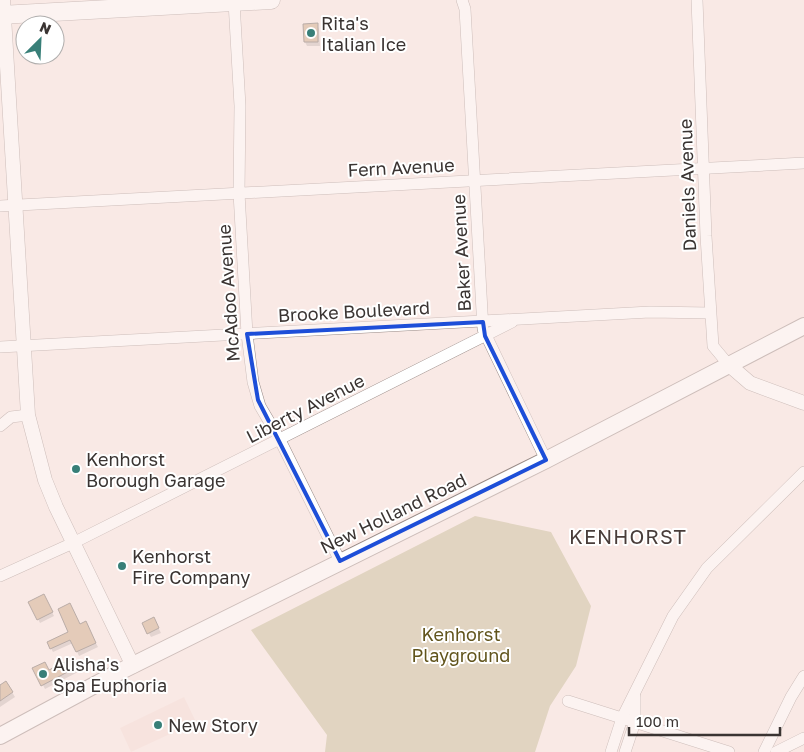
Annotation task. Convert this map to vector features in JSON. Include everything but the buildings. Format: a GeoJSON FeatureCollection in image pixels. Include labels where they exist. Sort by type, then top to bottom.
{"type":"FeatureCollection","features":[{"type":"Feature","properties":{"kind":"main road"},"geometry":{"type":"LineString","coordinates":[[2,10],[272,0]]}},
{"type":"Feature","properties":{"kind":"main road","name":"New Holland Road"},"geometry":{"type":"LineString","coordinates":[[0,736],[340,561],[546,460],[804,326]]}},
{"type":"Feature","properties":{"kind":"street","name":"Baker Avenue"},"geometry":{"type":"LineString","coordinates":[[462,0],[465,9],[474,181],[485,336],[546,460]]}},
{"type":"Feature","properties":{"kind":"street","name":"Daniels Avenue"},"geometry":{"type":"LineString","coordinates":[[696,0],[710,313],[713,346],[728,364]]}},
{"type":"Feature","properties":{"kind":"street","name":"McAdoo Avenue"},"geometry":{"type":"LineString","coordinates":[[234,2],[240,106],[239,193],[251,370],[258,400],[340,561]]}},
{"type":"Feature","properties":{"kind":"street"},"geometry":{"type":"LineString","coordinates":[[2,10],[28,415],[45,480],[73,543],[133,666]]}},
{"type":"Feature","properties":{"kind":"street","name":"Fern Avenue"},"geometry":{"type":"LineString","coordinates":[[0,206],[804,163]]}},
{"type":"Feature","properties":{"kind":"street","name":"Brooke Boulevard"},"geometry":{"type":"LineString","coordinates":[[0,347],[650,312],[710,313]]}},
{"type":"Feature","properties":{"kind":"street","name":"Liberty Avenue"},"geometry":{"type":"LineString","coordinates":[[0,576],[73,543],[516,320]]}},
{"type":"Feature","properties":{"kind":"street"},"geometry":{"type":"LineString","coordinates":[[728,364],[750,383],[804,403]]}},
{"type":"Feature","properties":{"kind":"street"},"geometry":{"type":"LineString","coordinates":[[0,426],[11,417],[28,415]]}},
{"type":"Feature","properties":{"kind":"street"},"geometry":{"type":"LineString","coordinates":[[611,752],[622,718],[636,693],[660,638],[696,583],[724,550],[804,472]]}},
{"type":"Feature","properties":{"kind":"street"},"geometry":{"type":"LineString","coordinates":[[764,752],[791,697],[804,676]]}},
{"type":"Feature","properties":{"kind":"street"},"geometry":{"type":"LineString","coordinates":[[625,752],[635,722],[636,693]]}},
{"type":"Feature","properties":{"kind":"street"},"geometry":{"type":"LineString","coordinates":[[568,701],[729,752]]}},
{"type":"Feature","properties":{"kind":"street"},"geometry":{"type":"LineString","coordinates":[[776,752],[804,738]]}},
{"type":"Feature","properties":{"kind":"highlighted area"},"geometry":{"type":"Polygon","coordinates":[[[483,322],[485,336],[546,460],[340,561],[258,400],[247,334],[483,322]]]}},
{"type":"Feature","properties":{"kind":"shaded area","name":"New Story"},"geometry":{"type":"Polygon","coordinates":[[[184,697],[196,722],[131,752],[120,728],[184,697]]]}},
{"type":"Feature","properties":{"kind":"green space","name":"Kenhorst Playground"},"geometry":{"type":"Polygon","coordinates":[[[475,516],[551,532],[591,606],[576,666],[550,706],[535,752],[325,752],[327,735],[251,630],[475,516]]]}},
{"type":"Feature","properties":{"kind":"place","name":"Rita's Italian Ice"},"geometry":{"type":"Point","coordinates":[311,33]}},
{"type":"Feature","properties":{"kind":"place","name":"Kenhorst Borough Garage"},"geometry":{"type":"Point","coordinates":[76,469]}},
{"type":"Feature","properties":{"kind":"place","name":"Kenhorst Fire Company"},"geometry":{"type":"Point","coordinates":[122,566]}},
{"type":"Feature","properties":{"kind":"place","name":"Alisha's Spa Euphoria"},"geometry":{"type":"Point","coordinates":[43,674]}},
{"type":"Feature","properties":{"kind":"place","name":"New Story"},"geometry":{"type":"Point","coordinates":[158,725]}},
{"type":"Feature","properties":{"kind":"district","name":"KENHORST"},"geometry":{"type":"Point","coordinates":[628,536]}}]}
